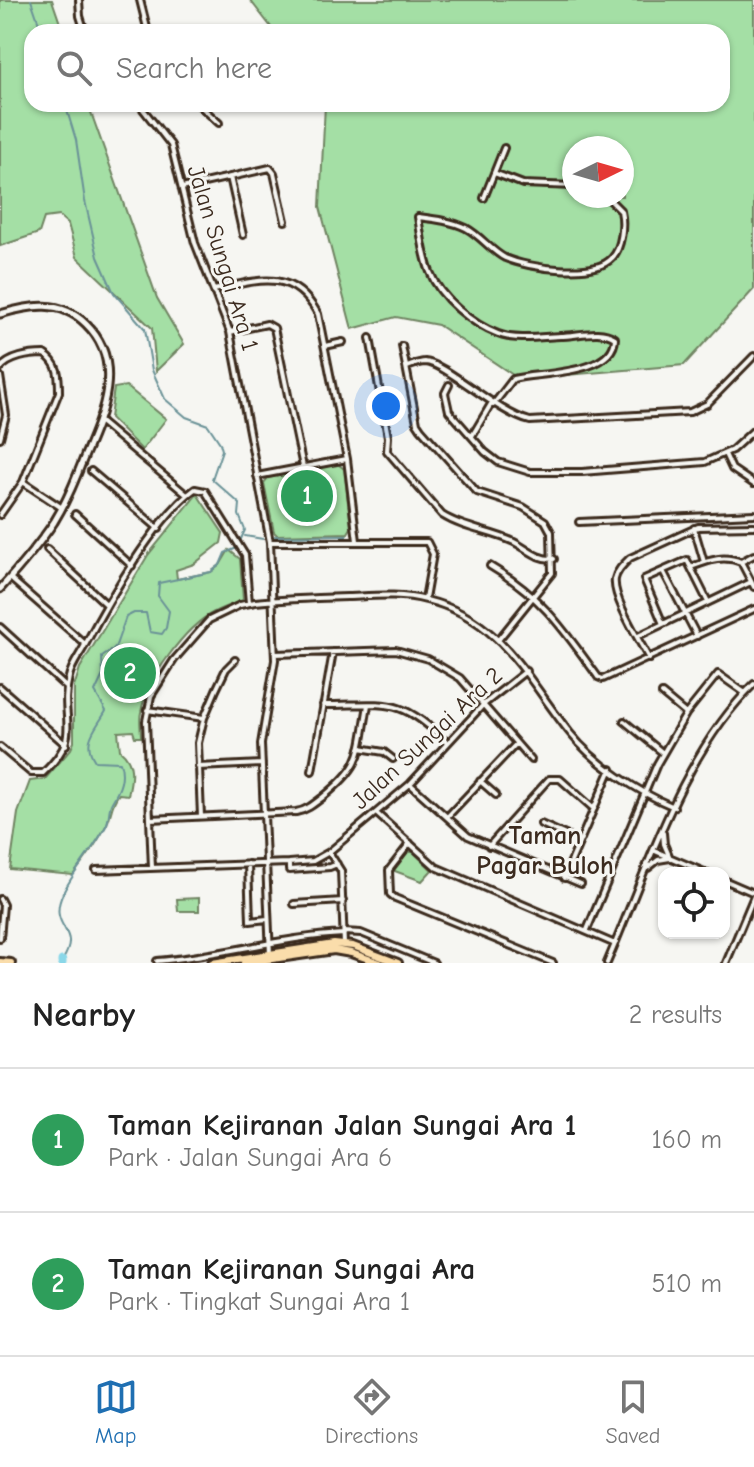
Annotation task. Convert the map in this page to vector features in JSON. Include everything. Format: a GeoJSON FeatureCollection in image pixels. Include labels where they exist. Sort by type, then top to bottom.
{"type":"FeatureCollection","features":[{"type":"Feature","properties":{"kind":"main road"},"geometry":{"type":"LineString","coordinates":[[212,963],[271,959],[307,947],[344,945],[398,963]]}},
{"type":"Feature","properties":{"kind":"main road"},"geometry":{"type":"LineString","coordinates":[[244,963],[334,950],[380,963]]}},
{"type":"Feature","properties":{"kind":"main road"},"geometry":{"type":"LineString","coordinates":[[0,962],[11,963]]}},
{"type":"Feature","properties":{"kind":"street"},"geometry":{"type":"LineString","coordinates":[[79,0],[82,24]]}},
{"type":"Feature","properties":{"kind":"street"},"geometry":{"type":"LineString","coordinates":[[140,0],[146,24]]}},
{"type":"Feature","properties":{"kind":"street","name":"Jalan Sungai Ara 1"},"geometry":{"type":"LineString","coordinates":[[145,112],[171,145],[189,225],[230,332],[270,542],[275,654],[261,740],[271,959]]}},
{"type":"Feature","properties":{"kind":"street"},"geometry":{"type":"LineString","coordinates":[[207,112],[219,123]]}},
{"type":"Feature","properties":{"kind":"street"},"geometry":{"type":"LineString","coordinates":[[484,198],[504,148]]}},
{"type":"Feature","properties":{"kind":"street"},"geometry":{"type":"LineString","coordinates":[[182,188],[270,168],[274,173],[285,221]]}},
{"type":"Feature","properties":{"kind":"street"},"geometry":{"type":"LineString","coordinates":[[494,173],[523,184],[562,186]]}},
{"type":"Feature","properties":{"kind":"street"},"geometry":{"type":"LineString","coordinates":[[230,177],[243,235]]}},
{"type":"Feature","properties":{"kind":"street"},"geometry":{"type":"LineString","coordinates":[[471,437],[513,379],[573,371],[587,366],[610,351],[615,345],[615,338],[590,333],[515,337],[498,334],[474,320],[438,288],[429,271],[418,217],[466,228],[501,256],[529,265],[553,269],[598,267],[612,259],[619,245],[621,211],[618,208]]}},
{"type":"Feature","properties":{"kind":"street"},"geometry":{"type":"LineString","coordinates":[[214,290],[269,279],[296,288],[318,314],[347,459],[357,541]]}},
{"type":"Feature","properties":{"kind":"street"},"geometry":{"type":"LineString","coordinates":[[0,314],[25,306],[51,306],[71,312],[94,332],[108,369],[108,387],[99,421],[62,508],[39,543],[0,589]]}},
{"type":"Feature","properties":{"kind":"street"},"geometry":{"type":"LineString","coordinates":[[230,332],[267,324],[274,328],[303,467]]}},
{"type":"Feature","properties":{"kind":"street"},"geometry":{"type":"LineString","coordinates":[[370,338],[388,437],[388,454],[442,515],[516,543],[541,558],[554,559]]}},
{"type":"Feature","properties":{"kind":"street"},"geometry":{"type":"LineString","coordinates":[[325,346],[343,342]]}},
{"type":"Feature","properties":{"kind":"street"},"geometry":{"type":"LineString","coordinates":[[402,346],[417,423],[421,429],[477,492],[523,507],[545,521],[551,532],[552,573],[499,639]]}},
{"type":"Feature","properties":{"kind":"street"},"geometry":{"type":"LineString","coordinates":[[0,369],[5,363],[40,354],[51,358],[59,373],[59,392],[23,482],[0,515]]}},
{"type":"Feature","properties":{"kind":"street"},"geometry":{"type":"LineString","coordinates":[[407,367],[420,362],[434,364],[492,404],[516,418],[530,421],[690,412],[707,404],[754,356]]}},
{"type":"Feature","properties":{"kind":"street"},"geometry":{"type":"LineString","coordinates":[[0,376],[6,415],[0,438]]}},
{"type":"Feature","properties":{"kind":"street"},"geometry":{"type":"LineString","coordinates":[[449,385],[445,393],[449,411],[471,437],[498,462],[530,472],[582,472],[694,464],[725,454],[754,430]]}},
{"type":"Feature","properties":{"kind":"street"},"geometry":{"type":"LineString","coordinates":[[99,421],[187,495]]}},
{"type":"Feature","properties":{"kind":"street"},"geometry":{"type":"LineString","coordinates":[[725,454],[732,469],[754,484]]}},
{"type":"Feature","properties":{"kind":"street"},"geometry":{"type":"LineString","coordinates":[[257,476],[347,459]]}},
{"type":"Feature","properties":{"kind":"street"},"geometry":{"type":"LineString","coordinates":[[91,471],[159,529]]}},
{"type":"Feature","properties":{"kind":"street"},"geometry":{"type":"LineString","coordinates":[[23,482],[62,508]]}},
{"type":"Feature","properties":{"kind":"street"},"geometry":{"type":"LineString","coordinates":[[0,747],[31,773],[43,773],[57,760],[69,733],[69,676],[106,604],[187,495],[200,489],[205,491],[243,549],[249,603]]}},
{"type":"Feature","properties":{"kind":"street"},"geometry":{"type":"LineString","coordinates":[[75,514],[132,566]]}},
{"type":"Feature","properties":{"kind":"street"},"geometry":{"type":"LineString","coordinates":[[579,522],[754,514]]}},
{"type":"Feature","properties":{"kind":"street"},"geometry":{"type":"LineString","coordinates":[[649,659],[616,592],[615,579],[619,570],[630,558],[694,528],[754,526]]}},
{"type":"Feature","properties":{"kind":"street"},"geometry":{"type":"LineString","coordinates":[[694,528],[704,562]]}},
{"type":"Feature","properties":{"kind":"street"},"geometry":{"type":"LineString","coordinates":[[270,542],[427,542],[433,554],[425,599]]}},
{"type":"Feature","properties":{"kind":"street"},"geometry":{"type":"LineString","coordinates":[[47,549],[106,604]]}},
{"type":"Feature","properties":{"kind":"street"},"geometry":{"type":"LineString","coordinates":[[741,562],[754,555]]}},
{"type":"Feature","properties":{"kind":"street"},"geometry":{"type":"LineString","coordinates":[[637,637],[753,584],[741,562],[731,558],[719,558],[694,566]]}},
{"type":"Feature","properties":{"kind":"street"},"geometry":{"type":"LineString","coordinates":[[663,624],[643,581],[663,571],[687,560],[708,602]]}},
{"type":"Feature","properties":{"kind":"street"},"geometry":{"type":"LineString","coordinates":[[490,566],[535,596],[560,624],[600,679],[609,678],[754,609]]}},
{"type":"Feature","properties":{"kind":"street"},"geometry":{"type":"LineString","coordinates":[[663,571],[697,636]]}},
{"type":"Feature","properties":{"kind":"street"},"geometry":{"type":"LineString","coordinates":[[10,578],[85,644]]}},
{"type":"Feature","properties":{"kind":"street"},"geometry":{"type":"LineString","coordinates":[[152,868],[147,710],[151,696],[198,630],[213,618],[249,603],[273,600],[397,595],[425,599],[461,612],[499,639],[572,735],[644,794],[674,807]]}},
{"type":"Feature","properties":{"kind":"street"},"geometry":{"type":"LineString","coordinates":[[0,627],[67,688]]}},
{"type":"Feature","properties":{"kind":"street"},"geometry":{"type":"LineString","coordinates":[[275,654],[396,650],[428,659],[460,678],[531,760]]}},
{"type":"Feature","properties":{"kind":"street"},"geometry":{"type":"LineString","coordinates":[[312,771],[333,652]]}},
{"type":"Feature","properties":{"kind":"street"},"geometry":{"type":"LineString","coordinates":[[201,817],[198,743],[204,718],[226,669],[235,660]]}},
{"type":"Feature","properties":{"kind":"street","name":"Jalan Sungai Ara 2"},"geometry":{"type":"LineString","coordinates":[[96,870],[313,861],[329,852],[410,784],[483,705],[526,671]]}},
{"type":"Feature","properties":{"kind":"street"},"geometry":{"type":"LineString","coordinates":[[587,930],[644,794],[686,714],[718,674],[745,693]]}},
{"type":"Feature","properties":{"kind":"street"},"geometry":{"type":"LineString","coordinates":[[607,963],[674,807],[703,752],[754,684]]}},
{"type":"Feature","properties":{"kind":"street"},"geometry":{"type":"LineString","coordinates":[[0,687],[66,745]]}},
{"type":"Feature","properties":{"kind":"street"},"geometry":{"type":"LineString","coordinates":[[662,694],[686,714]]}},
{"type":"Feature","properties":{"kind":"street"},"geometry":{"type":"LineString","coordinates":[[323,705],[393,705],[416,714],[447,743]]}},
{"type":"Feature","properties":{"kind":"street"},"geometry":{"type":"LineString","coordinates":[[150,819],[264,814],[308,808],[351,771],[360,748],[368,705]]}},
{"type":"Feature","properties":{"kind":"street"},"geometry":{"type":"LineString","coordinates":[[147,710],[204,718]]}},
{"type":"Feature","properties":{"kind":"street"},"geometry":{"type":"LineString","coordinates":[[624,721],[663,753]]}},
{"type":"Feature","properties":{"kind":"street"},"geometry":{"type":"LineString","coordinates":[[447,817],[516,744]]}},
{"type":"Feature","properties":{"kind":"street"},"geometry":{"type":"LineString","coordinates":[[360,748],[384,752],[393,759]]}},
{"type":"Feature","properties":{"kind":"street"},"geometry":{"type":"LineString","coordinates":[[198,767],[262,764]]}},
{"type":"Feature","properties":{"kind":"street"},"geometry":{"type":"LineString","coordinates":[[564,878],[611,769]]}},
{"type":"Feature","properties":{"kind":"street"},"geometry":{"type":"LineString","coordinates":[[489,846],[549,779],[560,779],[594,809]]}},
{"type":"Feature","properties":{"kind":"street"},"geometry":{"type":"LineString","coordinates":[[480,781],[496,795]]}},
{"type":"Feature","properties":{"kind":"street"},"geometry":{"type":"LineString","coordinates":[[410,784],[468,836],[581,884]]}},
{"type":"Feature","properties":{"kind":"street"},"geometry":{"type":"LineString","coordinates":[[376,813],[436,867],[615,944]]}},
{"type":"Feature","properties":{"kind":"street"},"geometry":{"type":"LineString","coordinates":[[541,824],[580,841]]}},
{"type":"Feature","properties":{"kind":"street"},"geometry":{"type":"LineString","coordinates":[[663,831],[670,858]]}},
{"type":"Feature","properties":{"kind":"street"},"geometry":{"type":"LineString","coordinates":[[410,843],[389,870],[390,894],[553,963]]}},
{"type":"Feature","properties":{"kind":"street"},"geometry":{"type":"LineString","coordinates":[[655,851],[692,867]]}},
{"type":"Feature","properties":{"kind":"street"},"geometry":{"type":"LineString","coordinates":[[329,852],[341,871],[344,945]]}},
{"type":"Feature","properties":{"kind":"street"},"geometry":{"type":"LineString","coordinates":[[647,870],[658,860],[670,858]]}},
{"type":"Feature","properties":{"kind":"street"},"geometry":{"type":"LineString","coordinates":[[289,863],[289,870],[337,864]]}},
{"type":"Feature","properties":{"kind":"street"},"geometry":{"type":"LineString","coordinates":[[248,864],[250,921],[268,919]]}},
{"type":"Feature","properties":{"kind":"street"},"geometry":{"type":"LineString","coordinates":[[726,963],[754,894],[730,883]]}},
{"type":"Feature","properties":{"kind":"street"},"geometry":{"type":"LineString","coordinates":[[0,899],[3,905],[0,938]]}},
{"type":"Feature","properties":{"kind":"street"},"geometry":{"type":"LineString","coordinates":[[294,904],[343,901]]}},
{"type":"Feature","properties":{"kind":"street"},"geometry":{"type":"LineString","coordinates":[[157,961],[187,959],[269,942],[361,933],[434,963]]}},
{"type":"Feature","properties":{"kind":"green space"},"geometry":{"type":"Polygon","coordinates":[[[0,0],[52,0],[60,24],[24,24],[24,112],[91,112],[157,298],[184,344],[156,371],[152,328],[77,257],[68,224],[59,216],[44,218],[39,233],[0,246],[0,0]]]}},
{"type":"Feature","properties":{"kind":"green space"},"geometry":{"type":"Polygon","coordinates":[[[250,0],[754,0],[754,289],[684,365],[519,379],[438,325],[396,317],[352,329],[320,207],[325,112],[730,112],[730,24],[269,24],[250,0]]]}},
{"type":"Feature","properties":{"kind":"green space"},"geometry":{"type":"Polygon","coordinates":[[[126,386],[166,419],[142,450],[110,418],[114,388],[126,386]]]}},
{"type":"Feature","properties":{"kind":"green space"},"geometry":{"type":"Polygon","coordinates":[[[338,464],[344,469],[351,528],[348,533],[277,535],[264,483],[268,478],[338,464]]]}},
{"type":"Feature","properties":{"kind":"green space"},"geometry":{"type":"Polygon","coordinates":[[[197,494],[223,533],[221,543],[194,564],[176,570],[177,579],[211,572],[220,565],[229,550],[240,559],[243,600],[203,619],[169,655],[145,699],[140,715],[141,737],[135,737],[133,731],[118,732],[120,750],[128,760],[131,771],[128,795],[119,794],[116,798],[103,831],[73,875],[10,869],[18,813],[30,781],[45,779],[74,742],[74,687],[80,668],[148,555],[197,494]]]}},
{"type":"Feature","properties":{"kind":"green space"},"geometry":{"type":"Polygon","coordinates":[[[406,852],[413,852],[432,870],[422,881],[392,870],[406,852]]]}},
{"type":"Feature","properties":{"kind":"green space"},"geometry":{"type":"Polygon","coordinates":[[[199,898],[199,911],[178,911],[177,899],[199,898]]]}},
{"type":"Feature","properties":{"kind":"waterway"},"geometry":{"type":"LineString","coordinates":[[31,0],[39,24]]}},
{"type":"Feature","properties":{"kind":"waterway"},"geometry":{"type":"LineString","coordinates":[[62,961],[69,941],[61,922],[59,905],[68,884],[106,826],[122,778],[120,762],[95,761],[89,747],[92,735],[106,711],[95,692],[103,675],[102,657],[115,648],[126,617],[134,613],[146,613],[150,632],[162,634],[169,611],[158,596],[159,583],[211,572],[220,565],[225,553],[237,548],[245,530],[239,515],[240,504],[212,479],[222,450],[220,443],[208,425],[186,417],[165,399],[152,370],[145,329],[114,293],[98,257],[85,201],[76,140],[67,112]]}},
{"type":"Feature","properties":{"kind":"waterway"},"geometry":{"type":"LineString","coordinates":[[275,536],[347,535]]}},
{"type":"Feature","properties":{"kind":"waterway"},"geometry":{"type":"LineString","coordinates":[[245,536],[263,539]]}},
{"type":"Feature","properties":{"kind":"place","name":"Taman Kejiranan Jalan Sungai Ara 1"},"geometry":{"type":"Point","coordinates":[307,496]}},
{"type":"Feature","properties":{"kind":"place","name":"Taman Kejiranan Sungai Ara"},"geometry":{"type":"Point","coordinates":[130,673]}},
{"type":"Feature","properties":{"kind":"district","name":"Taman Pagar Buloh"},"geometry":{"type":"Point","coordinates":[545,851]}}]}
